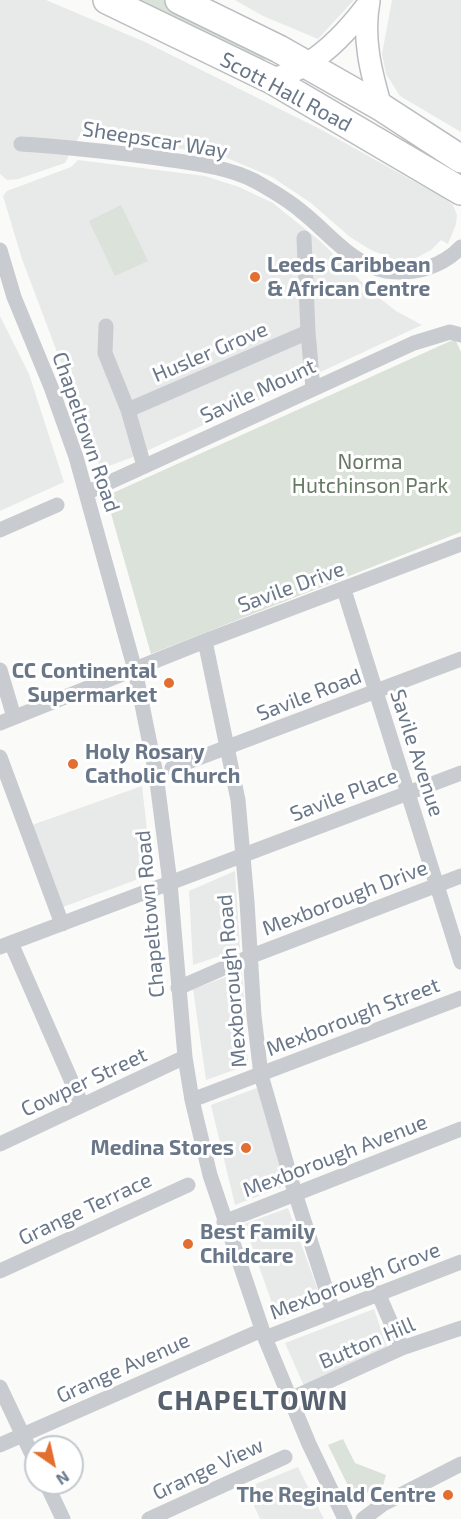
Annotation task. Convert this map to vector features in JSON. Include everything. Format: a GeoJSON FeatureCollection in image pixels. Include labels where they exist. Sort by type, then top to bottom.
{"type":"FeatureCollection","features":[{"type":"Feature","properties":{"kind":"highway","name":"Scott Hall Road"},"geometry":{"type":"LineString","coordinates":[[107,0],[272,80],[461,191]]}},
{"type":"Feature","properties":{"kind":"highway","name":"Scott Hall Road"},"geometry":{"type":"LineString","coordinates":[[179,0],[306,65],[381,107],[461,159]]}},
{"type":"Feature","properties":{"kind":"street"},"geometry":{"type":"LineString","coordinates":[[272,80],[306,65],[346,33],[369,2]]}},
{"type":"Feature","properties":{"kind":"street"},"geometry":{"type":"LineString","coordinates":[[369,2],[366,39],[370,70],[381,107]]}},
{"type":"Feature","properties":{"kind":"street","name":"Sheepscar Way"},"geometry":{"type":"LineString","coordinates":[[21,144],[195,164],[239,175],[291,203],[362,261],[384,270],[409,272],[432,267],[453,255],[461,247]]}},
{"type":"Feature","properties":{"kind":"street"},"geometry":{"type":"LineString","coordinates":[[304,238],[313,389]]}},
{"type":"Feature","properties":{"kind":"street","name":"Chapeltown Road"},"geometry":{"type":"LineString","coordinates":[[0,250],[14,297],[51,387],[86,493],[165,771],[170,883],[185,1057],[192,1100],[210,1175],[264,1334],[290,1399],[345,1519]]}},
{"type":"Feature","properties":{"kind":"street","name":"Chapeltown Road"},"geometry":{"type":"LineString","coordinates":[[0,279],[14,297]]}},
{"type":"Feature","properties":{"kind":"street"},"geometry":{"type":"LineString","coordinates":[[106,326],[105,353],[128,410],[144,466]]}},
{"type":"Feature","properties":{"kind":"street","name":"Husler Grove"},"geometry":{"type":"LineString","coordinates":[[128,410],[308,332]]}},
{"type":"Feature","properties":{"kind":"street","name":"Savile Mount"},"geometry":{"type":"LineString","coordinates":[[86,493],[414,343],[455,334]]}},
{"type":"Feature","properties":{"kind":"street"},"geometry":{"type":"LineString","coordinates":[[0,530],[57,505]]}},
{"type":"Feature","properties":{"kind":"street","name":"Savile Drive"},"geometry":{"type":"LineString","coordinates":[[7,720],[205,641],[461,544]]}},
{"type":"Feature","properties":{"kind":"street","name":"Savile Avenue"},"geometry":{"type":"LineString","coordinates":[[344,590],[461,962]]}},
{"type":"Feature","properties":{"kind":"street","name":"Mexborough Road"},"geometry":{"type":"LineString","coordinates":[[205,641],[238,800],[249,957],[261,1075],[295,1193],[333,1311]]}},
{"type":"Feature","properties":{"kind":"street","name":"Savile Road"},"geometry":{"type":"LineString","coordinates":[[165,771],[461,659]]}},
{"type":"Feature","properties":{"kind":"street"},"geometry":{"type":"LineString","coordinates":[[0,670],[7,720]]}},
{"type":"Feature","properties":{"kind":"street"},"geometry":{"type":"LineString","coordinates":[[0,757],[62,924]]}},
{"type":"Feature","properties":{"kind":"street","name":"Savile Place"},"geometry":{"type":"LineString","coordinates":[[5,945],[461,773]]}},
{"type":"Feature","properties":{"kind":"street","name":"Mexborough Drive"},"geometry":{"type":"LineString","coordinates":[[178,988],[249,957],[461,876]]}},
{"type":"Feature","properties":{"kind":"street"},"geometry":{"type":"LineString","coordinates":[[5,945],[82,1105]]}},
{"type":"Feature","properties":{"kind":"street","name":"Mexborough Street"},"geometry":{"type":"LineString","coordinates":[[192,1100],[461,998]]}},
{"type":"Feature","properties":{"kind":"street","name":"Cowper Street"},"geometry":{"type":"LineString","coordinates":[[0,1144],[185,1057]]}},
{"type":"Feature","properties":{"kind":"street","name":"Mexborough Avenue"},"geometry":{"type":"LineString","coordinates":[[224,1221],[461,1129]]}},
{"type":"Feature","properties":{"kind":"street","name":"Grange Terrace"},"geometry":{"type":"LineString","coordinates":[[0,1271],[188,1185]]}},
{"type":"Feature","properties":{"kind":"street","name":"Mexborough Grove"},"geometry":{"type":"LineString","coordinates":[[264,1334],[333,1311],[461,1262]]}},
{"type":"Feature","properties":{"kind":"street"},"geometry":{"type":"LineString","coordinates":[[378,1293],[402,1348]]}},
{"type":"Feature","properties":{"kind":"street","name":"Button Hill"},"geometry":{"type":"LineString","coordinates":[[290,1399],[402,1348],[461,1328]]}},
{"type":"Feature","properties":{"kind":"street","name":"Grange Avenue"},"geometry":{"type":"LineString","coordinates":[[0,1445],[264,1334]]}},
{"type":"Feature","properties":{"kind":"street"},"geometry":{"type":"LineString","coordinates":[[0,1387],[23,1435]]}},
{"type":"Feature","properties":{"kind":"street","name":"Grange View"},"geometry":{"type":"LineString","coordinates":[[149,1519],[285,1456]]}},
{"type":"Feature","properties":{"kind":"street"},"geometry":{"type":"LineString","coordinates":[[363,1519],[383,1504],[461,1464]]}},
{"type":"Feature","properties":{"kind":"street"},"geometry":{"type":"LineString","coordinates":[[52,1495],[63,1519]]}},
{"type":"Feature","properties":{"kind":"shaded area"},"geometry":{"type":"Polygon","coordinates":[[[0,0],[46,0],[145,42],[320,129],[453,205],[457,215],[456,224],[448,244],[441,240],[431,250],[416,258],[396,260],[371,250],[350,237],[311,203],[272,177],[220,155],[94,140],[81,133],[65,163],[18,179],[7,180],[0,174],[0,0]]]}},
{"type":"Feature","properties":{"kind":"shaded area"},"geometry":{"type":"Polygon","coordinates":[[[235,0],[354,0],[318,39],[263,16],[235,0]]]}},
{"type":"Feature","properties":{"kind":"shaded area"},"geometry":{"type":"Polygon","coordinates":[[[392,0],[461,0],[461,132],[400,96],[386,74],[382,54],[392,0]]]}},
{"type":"Feature","properties":{"kind":"shaded area"},"geometry":{"type":"Polygon","coordinates":[[[78,160],[205,176],[239,187],[273,203],[320,241],[373,293],[396,311],[422,325],[133,457],[101,469],[22,259],[3,196],[7,191],[71,167],[78,160]]]}},
{"type":"Feature","properties":{"kind":"shaded area"},"geometry":{"type":"Polygon","coordinates":[[[0,316],[29,374],[64,482],[0,511],[0,316]]]}},
{"type":"Feature","properties":{"kind":"shaded area"},"geometry":{"type":"Polygon","coordinates":[[[142,786],[152,874],[63,907],[32,825],[142,786]]]}},
{"type":"Feature","properties":{"kind":"shaded area"},"geometry":{"type":"Polygon","coordinates":[[[235,871],[240,949],[193,965],[189,891],[235,871]]]}},
{"type":"Feature","properties":{"kind":"shaded area"},"geometry":{"type":"Polygon","coordinates":[[[242,971],[248,1065],[206,1080],[193,989],[242,971]]]}},
{"type":"Feature","properties":{"kind":"shaded area"},"geometry":{"type":"Polygon","coordinates":[[[257,1088],[285,1186],[235,1205],[211,1105],[257,1088]]]}},
{"type":"Feature","properties":{"kind":"shaded area"},"geometry":{"type":"Polygon","coordinates":[[[288,1208],[323,1304],[278,1320],[244,1224],[288,1208]]]}},
{"type":"Feature","properties":{"kind":"shaded area"},"geometry":{"type":"Polygon","coordinates":[[[374,1309],[387,1347],[304,1386],[285,1343],[374,1309]]]}},
{"type":"Feature","properties":{"kind":"shaded area"},"geometry":{"type":"Polygon","coordinates":[[[298,1467],[324,1519],[260,1519],[246,1488],[298,1467]]]}},
{"type":"Feature","properties":{"kind":"green space"},"geometry":{"type":"Polygon","coordinates":[[[133,0],[163,0],[268,53],[264,61],[255,60],[133,0]]]}},
{"type":"Feature","properties":{"kind":"green space"},"geometry":{"type":"Polygon","coordinates":[[[121,205],[148,261],[115,276],[89,221],[121,205]]]}},
{"type":"Feature","properties":{"kind":"green space","name":"Norma Hutchinson Park"},"geometry":{"type":"Polygon","coordinates":[[[455,339],[461,352],[461,532],[151,654],[106,496],[455,339]]]}},
{"type":"Feature","properties":{"kind":"green space"},"geometry":{"type":"Polygon","coordinates":[[[343,1439],[355,1463],[386,1475],[383,1486],[354,1498],[328,1445],[343,1439]]]}},
{"type":"Feature","properties":{"kind":"place","name":"Leeds Caribbean & African Centre"},"geometry":{"type":"Point","coordinates":[255,277]}},
{"type":"Feature","properties":{"kind":"place","name":"CC Continental Supermarket"},"geometry":{"type":"Point","coordinates":[169,683]}},
{"type":"Feature","properties":{"kind":"place","name":"Holy Rosary Catholic Church"},"geometry":{"type":"Point","coordinates":[73,764]}},
{"type":"Feature","properties":{"kind":"place","name":"Medina Stores"},"geometry":{"type":"Point","coordinates":[246,1148]}},
{"type":"Feature","properties":{"kind":"place","name":"Best Family Childcare"},"geometry":{"type":"Point","coordinates":[188,1244]}},
{"type":"Feature","properties":{"kind":"place","name":"The Reginald Centre"},"geometry":{"type":"Point","coordinates":[448,1495]}},
{"type":"Feature","properties":{"kind":"district","name":"CHAPELTOWN"},"geometry":{"type":"Point","coordinates":[253,1401]}}]}
